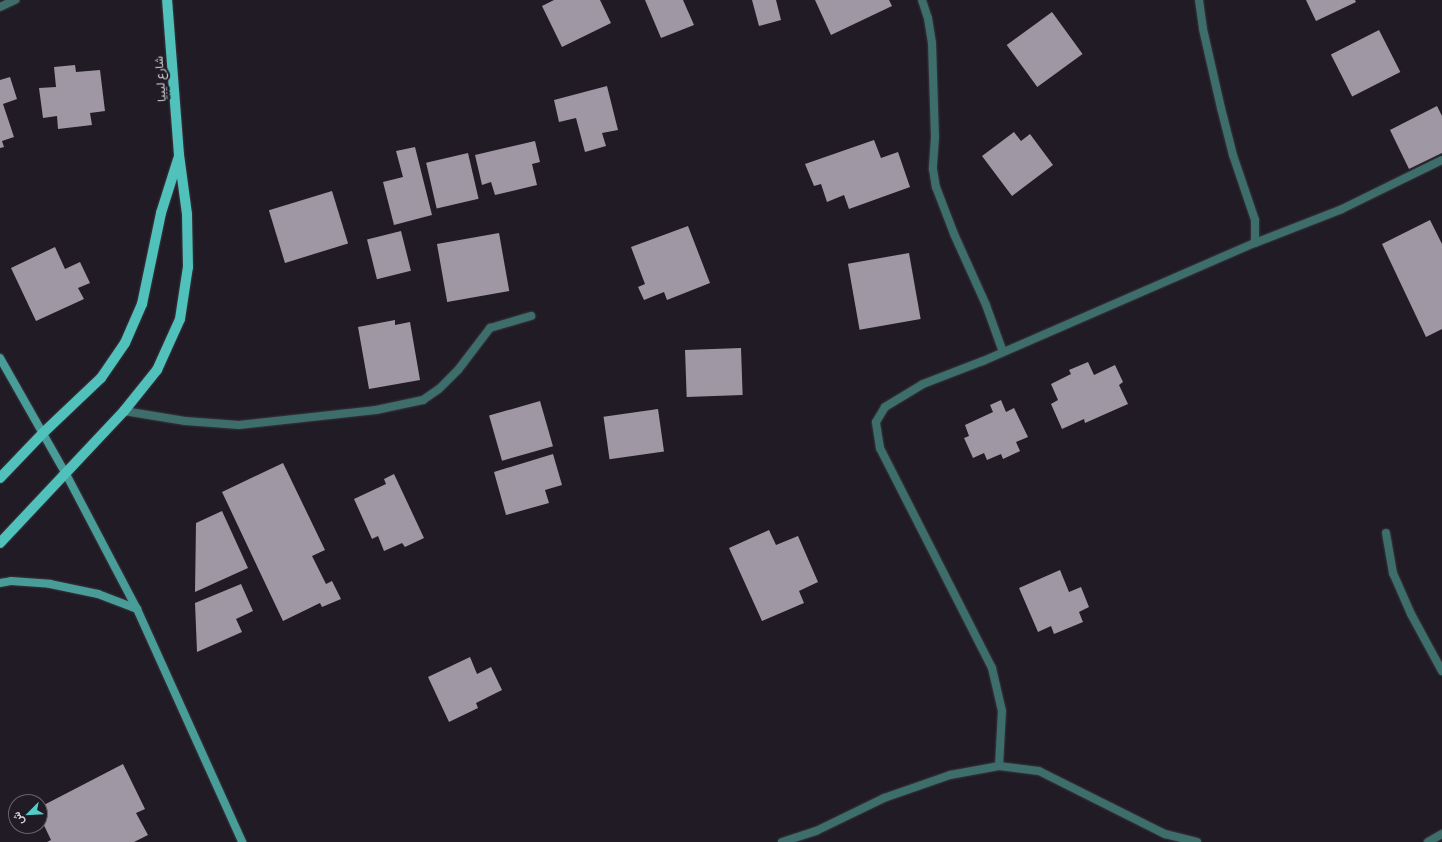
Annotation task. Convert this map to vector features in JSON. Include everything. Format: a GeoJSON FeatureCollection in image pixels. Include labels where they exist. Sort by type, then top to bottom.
{"type":"FeatureCollection","features":[{"type":"Feature","properties":{"kind":"main road","name":"شارع ليبيا"},"geometry":{"type":"LineString","coordinates":[[0,543],[124,411],[157,370],[180,319],[188,267],[187,214],[179,156],[167,0]]}},
{"type":"Feature","properties":{"kind":"main road"},"geometry":{"type":"LineString","coordinates":[[0,478],[43,433],[101,378],[125,343],[142,304],[161,212],[179,156]]}},
{"type":"Feature","properties":{"kind":"street"},"geometry":{"type":"LineString","coordinates":[[0,7],[15,0]]}},
{"type":"Feature","properties":{"kind":"street"},"geometry":{"type":"LineString","coordinates":[[922,0],[928,18],[932,43],[935,137],[933,169],[936,187],[954,234],[986,305],[1003,352]]}},
{"type":"Feature","properties":{"kind":"street"},"geometry":{"type":"LineString","coordinates":[[1199,0],[1203,29],[1221,108],[1233,155],[1255,220],[1255,244]]}},
{"type":"Feature","properties":{"kind":"street"},"geometry":{"type":"LineString","coordinates":[[1000,766],[1002,711],[992,668],[880,448],[876,422],[885,407],[903,394],[923,384],[1003,352],[1342,208],[1442,160]]}},
{"type":"Feature","properties":{"kind":"street"},"geometry":{"type":"LineString","coordinates":[[124,411],[184,421],[239,425],[376,410],[423,400],[439,389],[458,370],[490,328],[531,316]]}},
{"type":"Feature","properties":{"kind":"street"},"geometry":{"type":"LineString","coordinates":[[0,358],[66,474],[137,609],[242,842]]}},
{"type":"Feature","properties":{"kind":"street"},"geometry":{"type":"LineString","coordinates":[[1386,533],[1393,573],[1411,614],[1442,670]]}},
{"type":"Feature","properties":{"kind":"street"},"geometry":{"type":"LineString","coordinates":[[0,583],[11,581],[50,584],[98,594],[137,609]]}},
{"type":"Feature","properties":{"kind":"street"},"geometry":{"type":"LineString","coordinates":[[782,842],[816,831],[892,796],[950,775],[1000,766],[1039,771],[1165,834],[1197,842]]}},
{"type":"Feature","properties":{"kind":"street"},"geometry":{"type":"LineString","coordinates":[[1428,842],[1442,834]]}},
{"type":"Feature","properties":{"kind":"building"},"geometry":{"type":"Polygon","coordinates":[[[554,0],[600,0],[611,23],[562,47],[542,6],[554,0]]]}},
{"type":"Feature","properties":{"kind":"building"},"geometry":{"type":"Polygon","coordinates":[[[645,0],[683,0],[694,25],[661,38],[645,0]]]}},
{"type":"Feature","properties":{"kind":"building"},"geometry":{"type":"Polygon","coordinates":[[[752,0],[776,0],[781,20],[759,26],[752,0]]]}},
{"type":"Feature","properties":{"kind":"building"},"geometry":{"type":"Polygon","coordinates":[[[815,0],[889,0],[892,6],[831,35],[815,0]]]}},
{"type":"Feature","properties":{"kind":"building"},"geometry":{"type":"Polygon","coordinates":[[[1306,0],[1355,0],[1356,2],[1316,21],[1306,0]]]}},
{"type":"Feature","properties":{"kind":"building"},"geometry":{"type":"Polygon","coordinates":[[[1052,12],[1083,54],[1037,87],[1007,45],[1052,12]]]}},
{"type":"Feature","properties":{"kind":"building"},"geometry":{"type":"Polygon","coordinates":[[[1379,30],[1400,72],[1352,96],[1331,55],[1379,30]]]}},
{"type":"Feature","properties":{"kind":"building"},"geometry":{"type":"Polygon","coordinates":[[[75,65],[76,72],[100,70],[105,111],[90,113],[92,125],[58,129],[57,116],[43,118],[39,88],[56,87],[54,67],[75,65]]]}},
{"type":"Feature","properties":{"kind":"building"},"geometry":{"type":"Polygon","coordinates":[[[10,77],[17,99],[3,104],[14,137],[2,141],[4,147],[0,148],[0,80],[10,77]]]}},
{"type":"Feature","properties":{"kind":"building"},"geometry":{"type":"Polygon","coordinates":[[[607,86],[618,130],[602,133],[606,146],[585,152],[576,118],[559,122],[554,100],[607,86]]]}},
{"type":"Feature","properties":{"kind":"building"},"geometry":{"type":"Polygon","coordinates":[[[1437,106],[1442,116],[1442,153],[1409,169],[1390,130],[1437,106]]]}},
{"type":"Feature","properties":{"kind":"building"},"geometry":{"type":"Polygon","coordinates":[[[1014,132],[1021,141],[1030,134],[1053,165],[1012,196],[982,156],[1014,132]]]}},
{"type":"Feature","properties":{"kind":"building"},"geometry":{"type":"Polygon","coordinates":[[[874,140],[881,158],[898,152],[910,187],[849,209],[844,195],[827,202],[821,184],[814,186],[805,164],[874,140]]]}},
{"type":"Feature","properties":{"kind":"building"},"geometry":{"type":"Polygon","coordinates":[[[535,141],[540,162],[532,164],[537,185],[495,195],[491,182],[482,185],[475,155],[535,141]]]}},
{"type":"Feature","properties":{"kind":"building"},"geometry":{"type":"Polygon","coordinates":[[[415,147],[432,215],[394,225],[383,182],[403,177],[396,151],[415,147]]]}},
{"type":"Feature","properties":{"kind":"building"},"geometry":{"type":"Polygon","coordinates":[[[468,153],[479,199],[437,208],[426,163],[468,153]]]}},
{"type":"Feature","properties":{"kind":"building"},"geometry":{"type":"Polygon","coordinates":[[[332,191],[348,244],[285,263],[269,210],[332,191]]]}},
{"type":"Feature","properties":{"kind":"building"},"geometry":{"type":"Polygon","coordinates":[[[1430,220],[1442,244],[1442,329],[1426,337],[1382,244],[1430,220]]]}},
{"type":"Feature","properties":{"kind":"building"},"geometry":{"type":"Polygon","coordinates":[[[688,226],[710,283],[667,300],[664,292],[644,300],[638,287],[645,284],[631,247],[688,226]]]}},
{"type":"Feature","properties":{"kind":"building"},"geometry":{"type":"Polygon","coordinates":[[[401,231],[411,271],[377,279],[367,239],[401,231]]]}},
{"type":"Feature","properties":{"kind":"building"},"geometry":{"type":"Polygon","coordinates":[[[499,233],[509,291],[447,302],[437,244],[499,233]]]}},
{"type":"Feature","properties":{"kind":"building"},"geometry":{"type":"Polygon","coordinates":[[[55,247],[65,269],[80,262],[90,283],[78,288],[84,299],[36,321],[11,268],[55,247]]]}},
{"type":"Feature","properties":{"kind":"building"},"geometry":{"type":"Polygon","coordinates":[[[909,253],[921,319],[860,330],[848,264],[909,253]]]}},
{"type":"Feature","properties":{"kind":"building"},"geometry":{"type":"Polygon","coordinates":[[[395,320],[395,325],[410,322],[420,380],[369,389],[358,327],[395,320]]]}},
{"type":"Feature","properties":{"kind":"building"},"geometry":{"type":"Polygon","coordinates":[[[741,348],[743,395],[687,397],[685,350],[741,348]]]}},
{"type":"Feature","properties":{"kind":"building"},"geometry":{"type":"Polygon","coordinates":[[[1088,362],[1094,375],[1115,365],[1123,382],[1119,385],[1128,404],[1085,423],[1084,419],[1062,429],[1051,404],[1058,400],[1051,384],[1071,374],[1069,370],[1088,362]]]}},
{"type":"Feature","properties":{"kind":"building"},"geometry":{"type":"Polygon","coordinates":[[[1001,400],[1006,412],[1014,408],[1028,437],[1016,442],[1020,451],[1003,459],[1001,454],[987,460],[984,453],[973,458],[964,438],[969,436],[965,425],[993,412],[990,405],[1001,400]]]}},
{"type":"Feature","properties":{"kind":"building"},"geometry":{"type":"Polygon","coordinates":[[[540,401],[553,446],[502,461],[489,416],[540,401]]]}},
{"type":"Feature","properties":{"kind":"building"},"geometry":{"type":"Polygon","coordinates":[[[658,409],[664,452],[610,459],[604,417],[658,409]]]}},
{"type":"Feature","properties":{"kind":"building"},"geometry":{"type":"Polygon","coordinates":[[[553,454],[562,485],[545,490],[549,503],[506,515],[494,472],[553,454]]]}},
{"type":"Feature","properties":{"kind":"building"},"geometry":{"type":"Polygon","coordinates":[[[283,463],[325,550],[312,556],[326,584],[332,581],[341,599],[322,607],[320,603],[283,621],[222,492],[283,463]]]}},
{"type":"Feature","properties":{"kind":"building"},"geometry":{"type":"Polygon","coordinates":[[[394,474],[424,538],[405,547],[402,543],[384,551],[378,536],[372,539],[354,499],[386,484],[384,479],[394,474]]]}},
{"type":"Feature","properties":{"kind":"building"},"geometry":{"type":"Polygon","coordinates":[[[222,511],[248,568],[195,592],[196,523],[222,511]]]}},
{"type":"Feature","properties":{"kind":"building"},"geometry":{"type":"Polygon","coordinates":[[[769,530],[776,545],[798,536],[818,582],[799,591],[804,603],[762,621],[729,548],[769,530]]]}},
{"type":"Feature","properties":{"kind":"building"},"geometry":{"type":"Polygon","coordinates":[[[1060,570],[1069,592],[1081,587],[1089,607],[1079,612],[1083,622],[1054,634],[1051,626],[1038,632],[1019,588],[1060,570]]]}},
{"type":"Feature","properties":{"kind":"building"},"geometry":{"type":"Polygon","coordinates":[[[241,584],[253,611],[236,619],[242,632],[197,652],[195,603],[241,584]]]}},
{"type":"Feature","properties":{"kind":"building"},"geometry":{"type":"Polygon","coordinates":[[[470,657],[477,674],[491,667],[502,690],[476,703],[478,708],[449,722],[428,677],[470,657]]]}},
{"type":"Feature","properties":{"kind":"building"},"geometry":{"type":"Polygon","coordinates":[[[123,764],[145,809],[136,813],[148,835],[134,842],[47,842],[51,840],[48,834],[48,803],[123,764]]]}}]}
